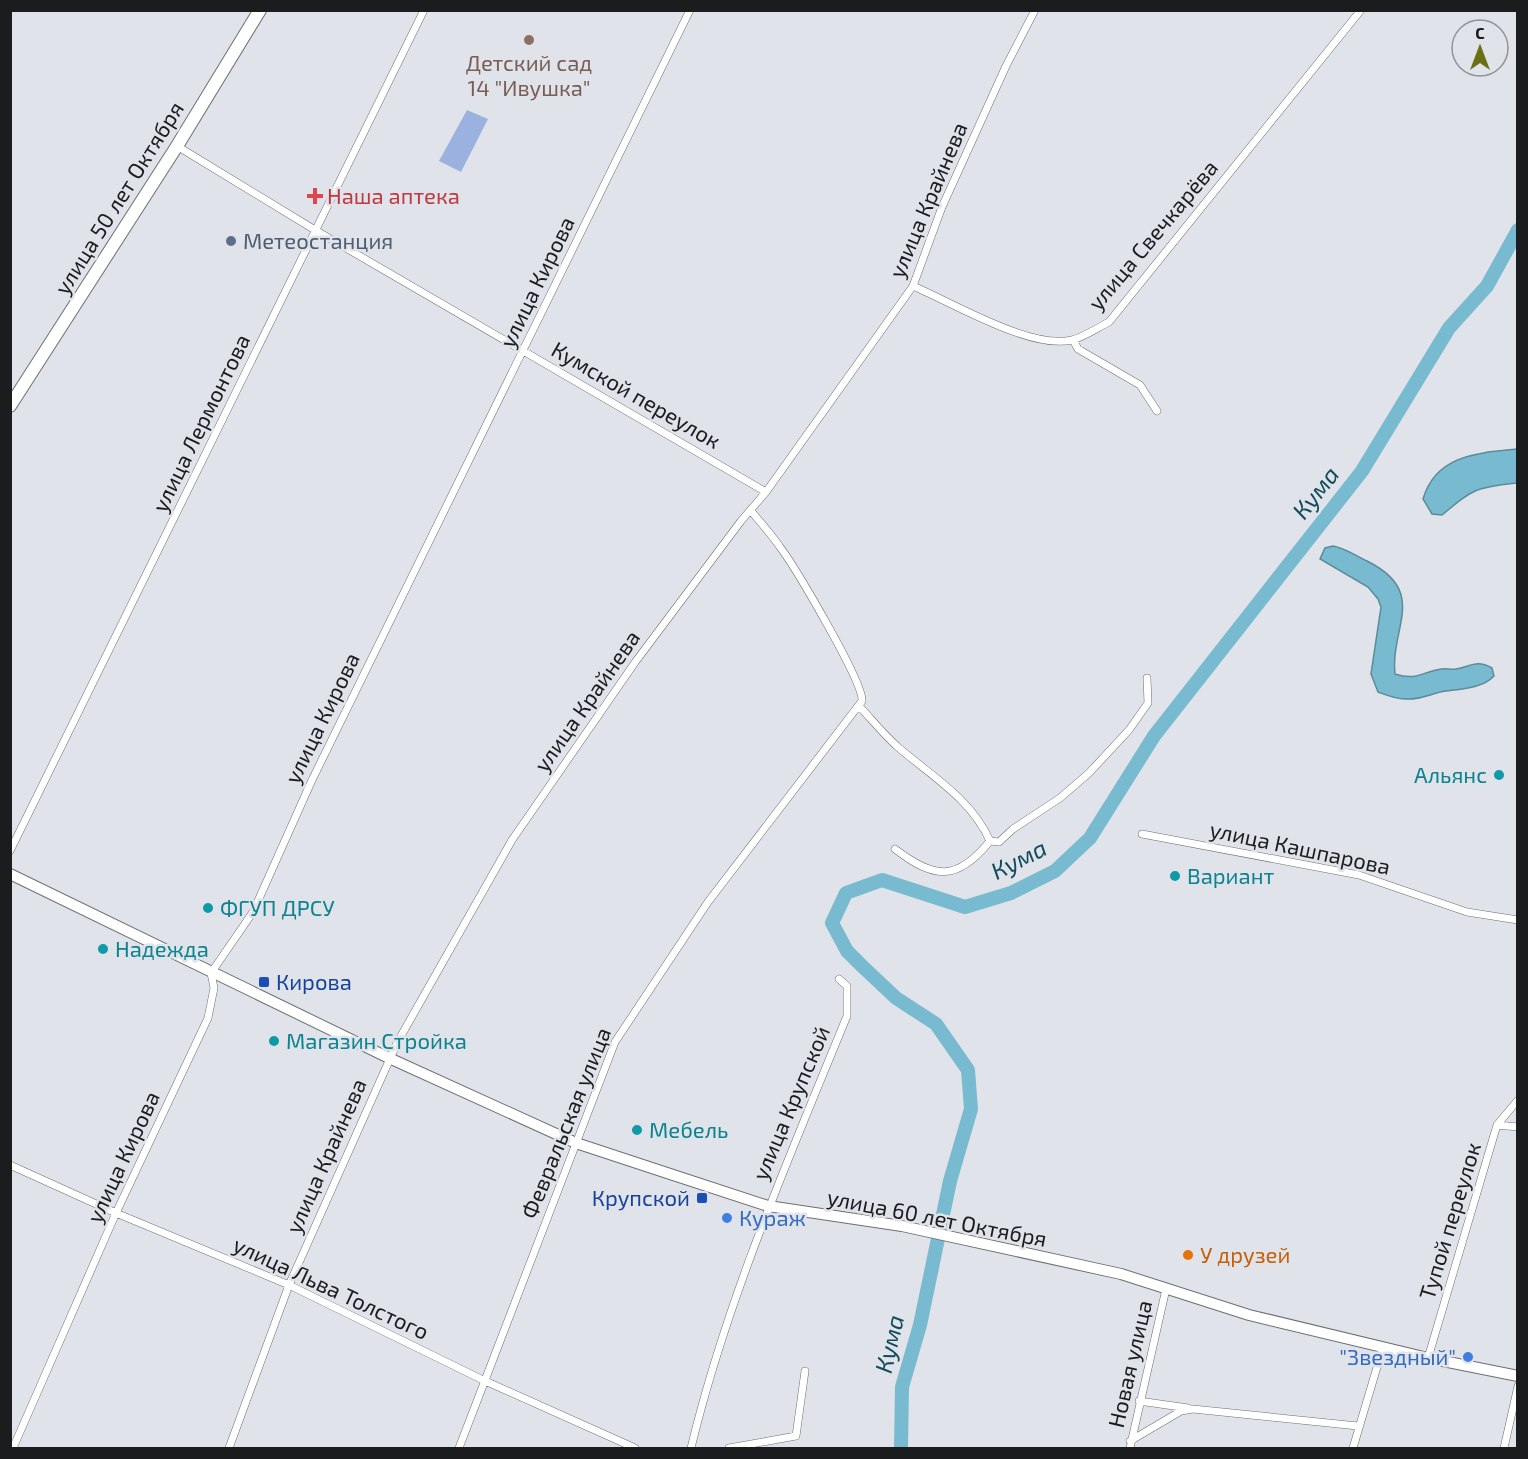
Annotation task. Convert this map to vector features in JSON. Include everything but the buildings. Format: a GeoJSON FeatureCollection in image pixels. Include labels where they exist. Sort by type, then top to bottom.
{"type":"FeatureCollection","features":[{"type":"Feature","properties":{"kind":"highway","name":"улица 50 лет Октября"},"geometry":{"type":"LineString","coordinates":[[10,406],[177,146],[260,10]]}},
{"type":"Feature","properties":{"kind":"main road","name":"улица 60 лет Октября"},"geometry":{"type":"LineString","coordinates":[[10,874],[389,1058],[576,1143],[768,1206],[902,1226],[1121,1274],[1249,1315],[1428,1358],[1518,1376]]}},
{"type":"Feature","properties":{"kind":"street","name":"улица Лермонтова"},"geometry":{"type":"LineString","coordinates":[[10,851],[424,10]]}},
{"type":"Feature","properties":{"kind":"street","name":"улица Кирова"},"geometry":{"type":"LineString","coordinates":[[13,1449],[116,1213],[208,1018],[214,988],[212,973],[253,912],[312,780],[690,10]]}},
{"type":"Feature","properties":{"kind":"street","name":"улица Крайнева"},"geometry":{"type":"LineString","coordinates":[[229,1449],[289,1285],[389,1058],[512,840],[636,661],[766,492],[913,286],[942,207],[1006,66],[1035,10]]}},
{"type":"Feature","properties":{"kind":"street","name":"улица Свечкарёва"},"geometry":{"type":"LineString","coordinates":[[913,286],[1021,335],[1047,342],[1073,340],[1109,322],[1361,10]]}},
{"type":"Feature","properties":{"kind":"street","name":"Кумской переулок"},"geometry":{"type":"LineString","coordinates":[[177,146],[315,230],[766,492]]}},
{"type":"Feature","properties":{"kind":"street"},"geometry":{"type":"LineString","coordinates":[[1073,340],[1078,349],[1140,385],[1156,411]]}},
{"type":"Feature","properties":{"kind":"street","name":"Февральская улица"},"geometry":{"type":"LineString","coordinates":[[459,1449],[483,1380],[615,1042],[708,902],[860,707],[863,695],[852,670],[782,548],[751,511]]}},
{"type":"Feature","properties":{"kind":"street"},"geometry":{"type":"LineString","coordinates":[[990,841],[999,842],[1012,828],[1060,798],[1089,773],[1129,730],[1148,704],[1147,678]]}},
{"type":"Feature","properties":{"kind":"street"},"geometry":{"type":"LineString","coordinates":[[860,707],[899,748],[975,812],[990,841]]}},
{"type":"Feature","properties":{"kind":"street","name":"улица Кашпарова"},"geometry":{"type":"LineString","coordinates":[[1142,834],[1359,875],[1467,912],[1518,920]]}},
{"type":"Feature","properties":{"kind":"street"},"geometry":{"type":"LineString","coordinates":[[895,849],[918,867],[937,872],[954,870],[973,861],[990,841]]}},
{"type":"Feature","properties":{"kind":"street","name":"улица Крупской"},"geometry":{"type":"LineString","coordinates":[[691,1449],[729,1314],[768,1206],[847,1016],[847,986],[839,979]]}},
{"type":"Feature","properties":{"kind":"street","name":"Тупой переулок"},"geometry":{"type":"LineString","coordinates":[[1428,1358],[1497,1125],[1518,1100]]}},
{"type":"Feature","properties":{"kind":"street"},"geometry":{"type":"LineString","coordinates":[[1497,1125],[1518,1127]]}},
{"type":"Feature","properties":{"kind":"street","name":"улица Льва Толстого"},"geometry":{"type":"LineString","coordinates":[[10,1164],[116,1213],[289,1285],[483,1380],[635,1449]]}},
{"type":"Feature","properties":{"kind":"street","name":"Новая улица"},"geometry":{"type":"LineString","coordinates":[[1130,1445],[1166,1288]]}},
{"type":"Feature","properties":{"kind":"street"},"geometry":{"type":"LineString","coordinates":[[1353,1449],[1383,1347]]}},
{"type":"Feature","properties":{"kind":"street"},"geometry":{"type":"LineString","coordinates":[[729,1449],[796,1436],[805,1371]]}},
{"type":"Feature","properties":{"kind":"street"},"geometry":{"type":"LineString","coordinates":[[1504,1449],[1518,1386]]}},
{"type":"Feature","properties":{"kind":"street"},"geometry":{"type":"LineString","coordinates":[[1139,1401],[1193,1409],[1358,1426]]}},
{"type":"Feature","properties":{"kind":"street"},"geometry":{"type":"LineString","coordinates":[[1130,1445],[1181,1412],[1193,1409]]}},
{"type":"Feature","properties":{"kind":"shaded area"},"geometry":{"type":"Polygon","coordinates":[[[467,110],[488,119],[461,172],[439,161],[467,110]]]}},
{"type":"Feature","properties":{"kind":"shaded area"},"geometry":{"type":"Polygon","coordinates":[[[1517,449],[1517,483],[1483,488],[1461,500],[1442,515],[1432,514],[1423,499],[1429,484],[1448,465],[1473,455],[1517,449]]]}},
{"type":"Feature","properties":{"kind":"shaded area"},"geometry":{"type":"Polygon","coordinates":[[[1333,546],[1367,561],[1386,573],[1397,585],[1402,598],[1402,612],[1395,657],[1395,674],[1409,677],[1441,669],[1456,669],[1482,664],[1492,668],[1494,676],[1484,683],[1465,689],[1416,698],[1391,697],[1378,692],[1371,674],[1381,607],[1378,599],[1368,587],[1320,559],[1325,548],[1333,546]]]}},
{"type":"Feature","properties":{"kind":"waterway","name":"Кума"},"geometry":{"type":"LineString","coordinates":[[901,1448],[902,1387],[920,1325],[950,1181],[971,1109],[968,1070],[936,1024],[896,998],[847,951],[832,923],[846,893],[882,880],[965,907],[1011,893],[1055,871],[1090,838],[1154,736],[1362,471],[1449,328],[1487,286],[1518,230]]}},
{"type":"Feature","properties":{"kind":"place","name":"Детский сад 14 \"Ивушка\""},"geometry":{"type":"Point","coordinates":[529,40]}},
{"type":"Feature","properties":{"kind":"place","name":"Наша аптека"},"geometry":{"type":"Point","coordinates":[315,196]}},
{"type":"Feature","properties":{"kind":"place","name":"Метеостанция"},"geometry":{"type":"Point","coordinates":[231,241]}},
{"type":"Feature","properties":{"kind":"place","name":"Альянс"},"geometry":{"type":"Point","coordinates":[1499,775]}},
{"type":"Feature","properties":{"kind":"place","name":"Вариант"},"geometry":{"type":"Point","coordinates":[1175,876]}},
{"type":"Feature","properties":{"kind":"place","name":"ФГУП ДРСУ"},"geometry":{"type":"Point","coordinates":[208,908]}},
{"type":"Feature","properties":{"kind":"place","name":"Надежда"},"geometry":{"type":"Point","coordinates":[103,949]}},
{"type":"Feature","properties":{"kind":"place","name":"Кирова"},"geometry":{"type":"Point","coordinates":[264,982]}},
{"type":"Feature","properties":{"kind":"place","name":"Магазин Стройка"},"geometry":{"type":"Point","coordinates":[274,1041]}},
{"type":"Feature","properties":{"kind":"place","name":"Мебель"},"geometry":{"type":"Point","coordinates":[637,1130]}},
{"type":"Feature","properties":{"kind":"place","name":"Крупской"},"geometry":{"type":"Point","coordinates":[702,1198]}},
{"type":"Feature","properties":{"kind":"place","name":"Кураж"},"geometry":{"type":"Point","coordinates":[727,1218]}},
{"type":"Feature","properties":{"kind":"place","name":"У друзей"},"geometry":{"type":"Point","coordinates":[1188,1255]}},
{"type":"Feature","properties":{"kind":"place","name":"\"Звездный\""},"geometry":{"type":"Point","coordinates":[1468,1357]}}]}
